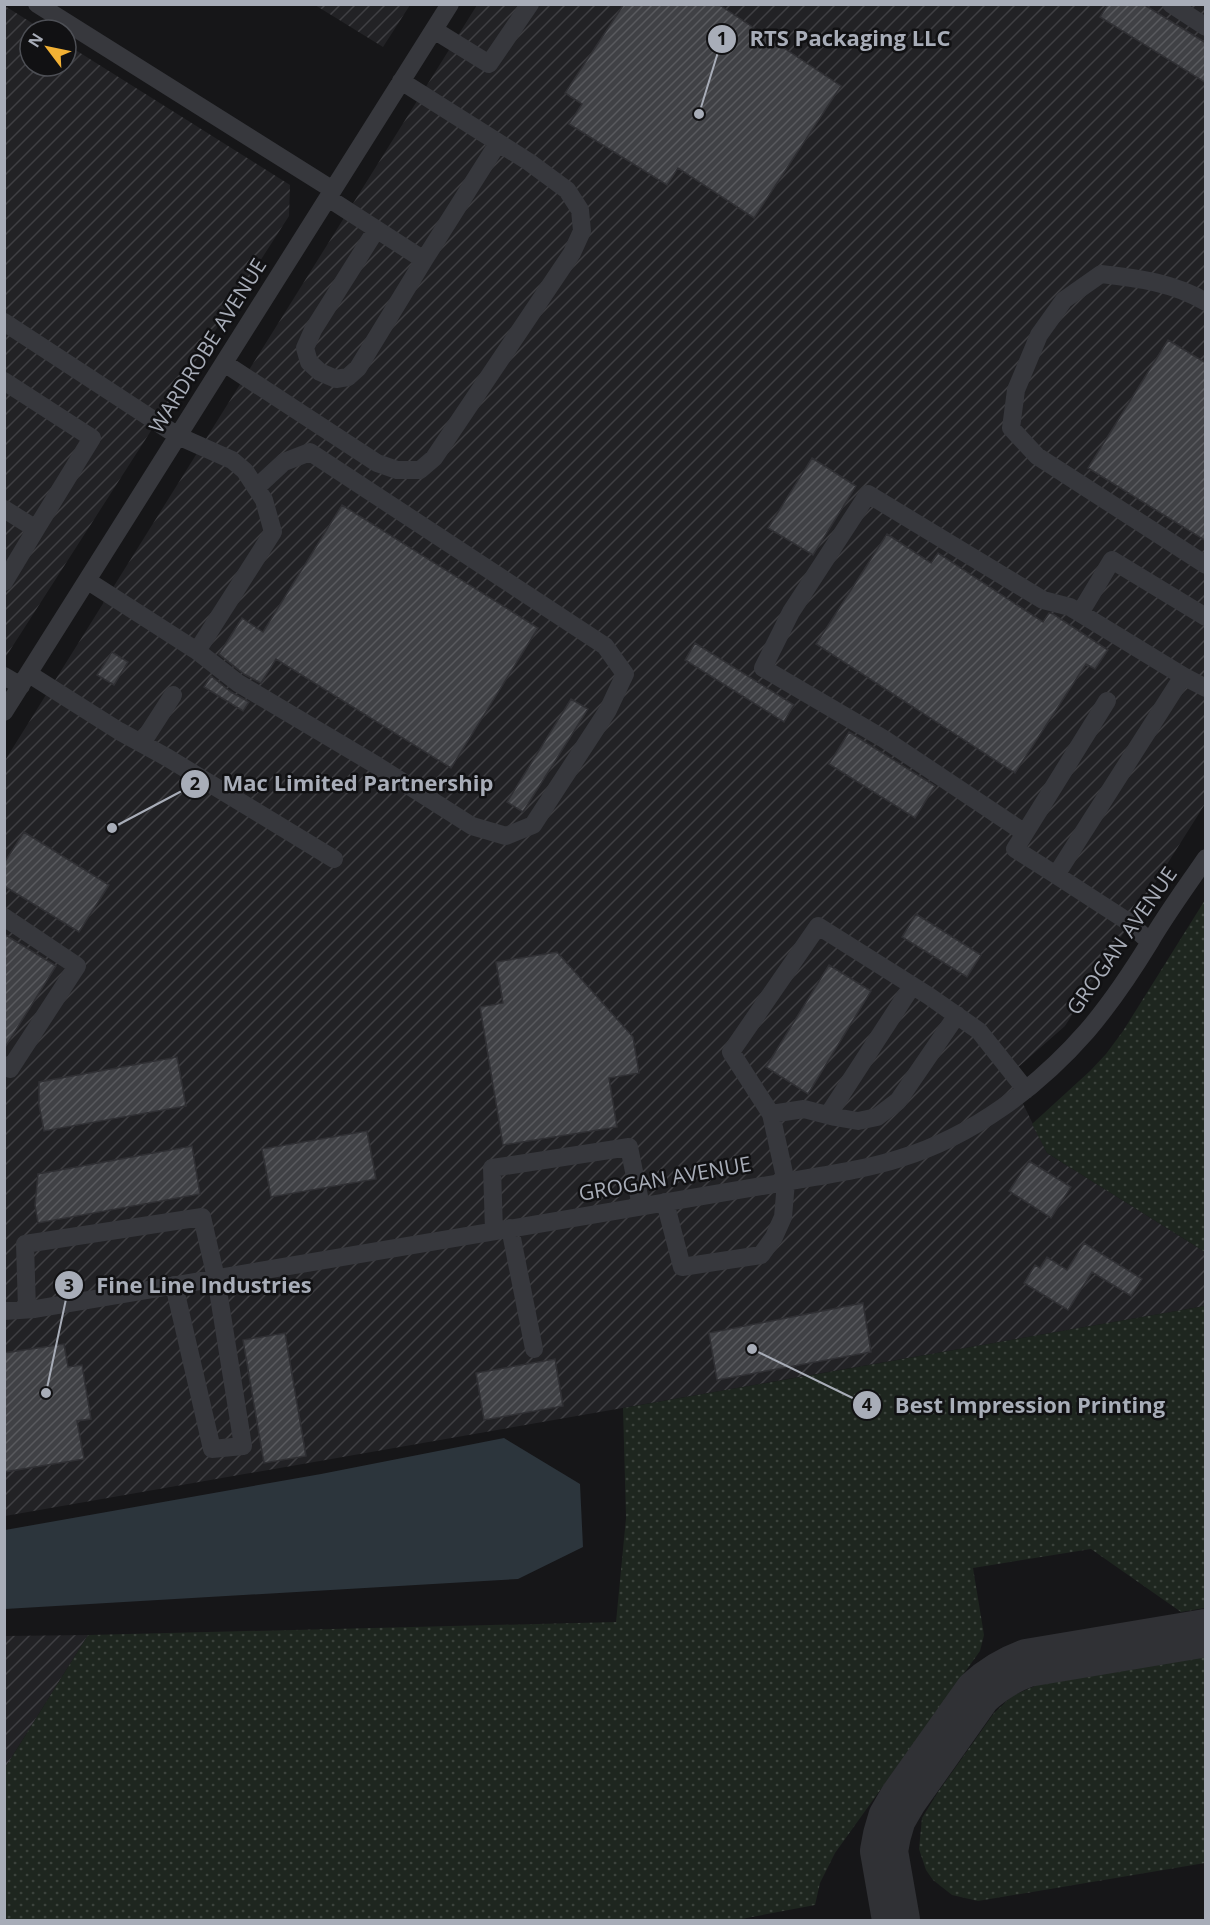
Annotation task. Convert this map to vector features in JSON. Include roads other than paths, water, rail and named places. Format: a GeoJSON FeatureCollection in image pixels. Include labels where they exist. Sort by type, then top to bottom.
{"type":"FeatureCollection","features":[{"type":"Feature","properties":{"kind":"street"},"geometry":{"type":"LineString","coordinates":[[37,4],[330,194],[376,230],[424,260]]}},
{"type":"Feature","properties":{"kind":"street","name":"WARDROBE AVENUE"},"geometry":{"type":"LineString","coordinates":[[4,712],[450,4]]}},
{"type":"Feature","properties":{"kind":"street"},"geometry":{"type":"LineString","coordinates":[[434,30],[489,64],[530,4]]}},
{"type":"Feature","properties":{"kind":"street"},"geometry":{"type":"LineString","coordinates":[[1171,4],[1206,27]]}},
{"type":"Feature","properties":{"kind":"street"},"geometry":{"type":"LineString","coordinates":[[224,363],[376,463],[397,470],[420,470],[434,458],[572,253],[582,231],[580,210],[567,190],[530,162],[401,81]]}},
{"type":"Feature","properties":{"kind":"street"},"geometry":{"type":"LineString","coordinates":[[376,230],[313,330],[305,348],[309,362],[320,372],[336,379],[348,377],[358,368],[498,142]]}},
{"type":"Feature","properties":{"kind":"street"},"geometry":{"type":"LineString","coordinates":[[1206,302],[1188,292],[1141,278],[1101,274],[1065,300],[1039,335],[1016,390],[1011,428],[1037,456],[1206,565]]}},
{"type":"Feature","properties":{"kind":"street"},"geometry":{"type":"LineString","coordinates":[[4,322],[178,436],[232,460],[245,471],[264,500],[273,532],[197,651]]}},
{"type":"Feature","properties":{"kind":"street"},"geometry":{"type":"LineString","coordinates":[[4,381],[92,438],[4,582]]}},
{"type":"Feature","properties":{"kind":"street"},"geometry":{"type":"LineString","coordinates":[[87,581],[197,651],[238,683],[376,765],[472,826],[506,836],[533,825],[608,710],[626,674],[605,646],[310,452],[284,462],[256,488]]}},
{"type":"Feature","properties":{"kind":"street"},"geometry":{"type":"LineString","coordinates":[[1025,833],[884,739],[763,668],[791,612],[868,494],[1043,600],[1070,607],[1206,688]]}},
{"type":"Feature","properties":{"kind":"street"},"geometry":{"type":"LineString","coordinates":[[4,509],[36,530]]}},
{"type":"Feature","properties":{"kind":"street"},"geometry":{"type":"LineString","coordinates":[[1080,613],[1112,560],[1206,617]]}},
{"type":"Feature","properties":{"kind":"street"},"geometry":{"type":"LineString","coordinates":[[4,676],[25,680],[142,743],[334,860]]}},
{"type":"Feature","properties":{"kind":"street"},"geometry":{"type":"LineString","coordinates":[[1056,875],[1183,676]]}},
{"type":"Feature","properties":{"kind":"street"},"geometry":{"type":"LineString","coordinates":[[142,743],[173,694]]}},
{"type":"Feature","properties":{"kind":"street"},"geometry":{"type":"LineString","coordinates":[[1107,701],[1015,849],[1127,921],[1150,942]]}},
{"type":"Feature","properties":{"kind":"street","name":"GROGAN AVENUE"},"geometry":{"type":"LineString","coordinates":[[4,1311],[174,1285],[786,1182],[854,1170],[903,1158],[978,1124],[1026,1090],[1055,1064],[1110,1003],[1206,858]]}},
{"type":"Feature","properties":{"kind":"street"},"geometry":{"type":"LineString","coordinates":[[4,916],[77,966],[10,1069],[4,1065]]}},
{"type":"Feature","properties":{"kind":"street"},"geometry":{"type":"LineString","coordinates":[[665,1202],[682,1267],[761,1256],[774,1237],[783,1217],[786,1182],[771,1114],[731,1052],[818,926],[979,1031],[1026,1090]]}},
{"type":"Feature","properties":{"kind":"street"},"geometry":{"type":"LineString","coordinates":[[828,1115],[912,986]]}},
{"type":"Feature","properties":{"kind":"street"},"geometry":{"type":"LineString","coordinates":[[771,1114],[804,1109],[858,1121],[876,1117],[898,1101],[957,1015]]}},
{"type":"Feature","properties":{"kind":"street"},"geometry":{"type":"LineString","coordinates":[[534,1349],[502,1230],[492,1168],[629,1147],[641,1206]]}},
{"type":"Feature","properties":{"kind":"street"},"geometry":{"type":"LineString","coordinates":[[27,1309],[25,1244],[202,1217],[216,1278],[243,1446],[212,1449],[174,1285]]}},
{"type":"Feature","properties":{"kind":"place","name":"RTS Packaging LLC"},"geometry":{"type":"Point","coordinates":[699,114]}},
{"type":"Feature","properties":{"kind":"place","name":"Mac Limited Partnership"},"geometry":{"type":"Point","coordinates":[112,828]}},
{"type":"Feature","properties":{"kind":"place","name":"Best Impression Printing"},"geometry":{"type":"Point","coordinates":[752,1349]}},
{"type":"Feature","properties":{"kind":"place","name":"Fine Line Industries"},"geometry":{"type":"Point","coordinates":[46,1393]}}]}
